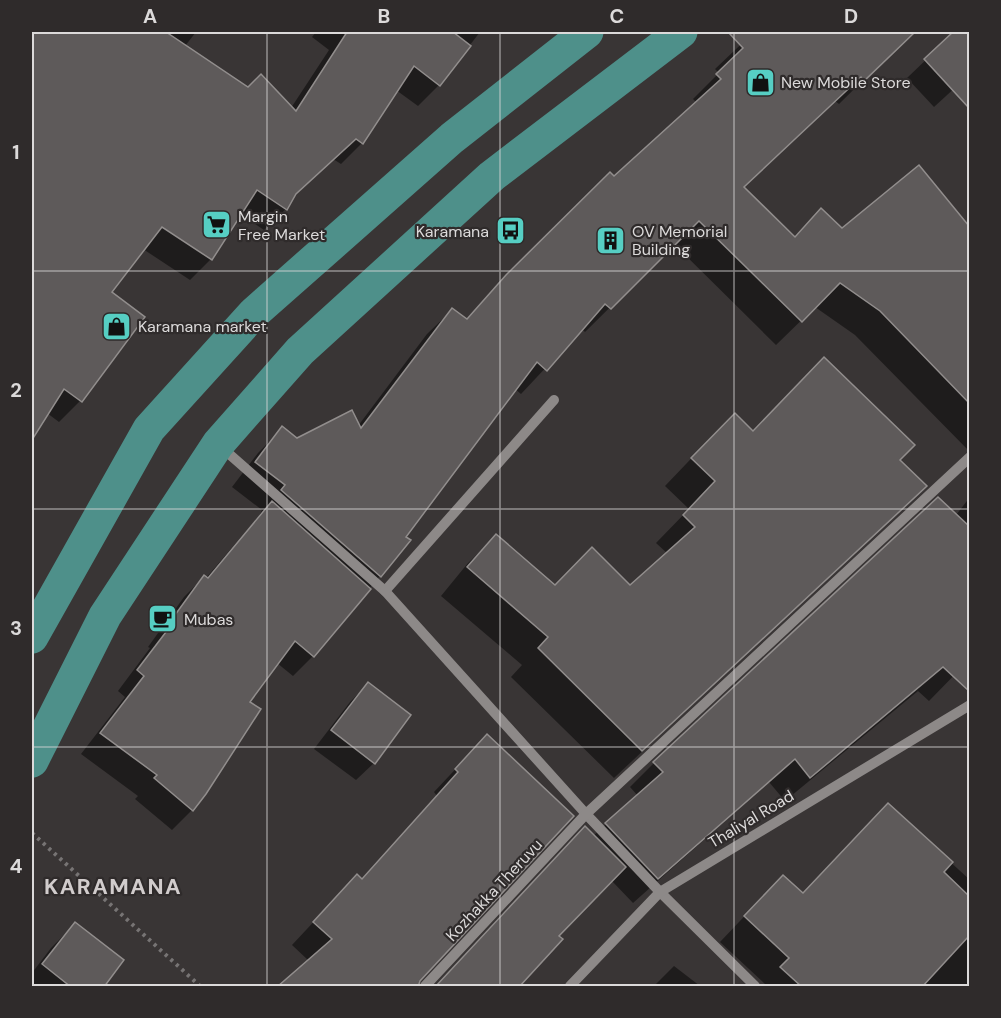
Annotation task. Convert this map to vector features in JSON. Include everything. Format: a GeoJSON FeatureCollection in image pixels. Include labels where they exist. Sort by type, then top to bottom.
{"type":"FeatureCollection","features":[{"type":"Feature","properties":{"kind":"main road"},"geometry":{"type":"LineString","coordinates":[[35,628],[149,429],[254,313],[452,138],[587,32]]}},
{"type":"Feature","properties":{"kind":"main road"},"geometry":{"type":"LineString","coordinates":[[32,761],[105,616],[218,444],[300,351],[492,176],[681,32]]}},
{"type":"Feature","properties":{"kind":"street"},"geometry":{"type":"LineString","coordinates":[[385,591],[554,400]]}},
{"type":"Feature","properties":{"kind":"street"},"geometry":{"type":"LineString","coordinates":[[218,444],[385,591],[586,814],[755,987]]}},
{"type":"Feature","properties":{"kind":"street","name":"Kozhakka Theruvu"},"geometry":{"type":"LineString","coordinates":[[425,987],[586,814],[969,457]]}},
{"type":"Feature","properties":{"kind":"street","name":"Thaliyal Road"},"geometry":{"type":"LineString","coordinates":[[570,987],[660,892],[968,709]]}},
{"type":"Feature","properties":{"kind":"path"},"geometry":{"type":"LineString","coordinates":[[32,833],[200,987]]}},
{"type":"Feature","properties":{"kind":"building"},"geometry":{"type":"Polygon","coordinates":[[[32,32],[166,32],[248,87],[261,74],[296,111],[347,32],[453,32],[471,46],[440,86],[414,66],[363,144],[356,139],[296,194],[287,210],[257,190],[212,260],[162,227],[112,292],[145,317],[82,402],[64,389],[32,440],[32,32]]]}},
{"type":"Feature","properties":{"kind":"building"},"geometry":{"type":"Polygon","coordinates":[[[728,32],[915,32],[864,81],[861,77],[744,187],[795,237],[821,208],[842,228],[919,165],[969,226],[969,403],[880,311],[840,283],[802,322],[699,221],[611,309],[605,304],[547,371],[537,362],[406,537],[411,540],[381,577],[281,490],[285,485],[255,462],[282,426],[297,438],[352,410],[361,428],[452,308],[467,319],[506,275],[610,172],[614,176],[721,79],[716,74],[743,48],[728,32]]]}},
{"type":"Feature","properties":{"kind":"building"},"geometry":{"type":"Polygon","coordinates":[[[953,32],[969,32],[969,108],[924,59],[953,32]]]}},
{"type":"Feature","properties":{"kind":"building"},"geometry":{"type":"Polygon","coordinates":[[[824,357],[915,445],[900,460],[927,486],[642,751],[538,648],[548,637],[467,567],[496,534],[555,585],[592,547],[630,585],[695,527],[683,515],[715,481],[691,458],[735,413],[753,431],[824,357]]]}},
{"type":"Feature","properties":{"kind":"building"},"geometry":{"type":"Polygon","coordinates":[[[938,497],[969,526],[969,691],[943,667],[810,778],[795,759],[658,879],[605,823],[663,772],[653,762],[938,497]]]}},
{"type":"Feature","properties":{"kind":"building"},"geometry":{"type":"Polygon","coordinates":[[[272,501],[371,589],[314,657],[295,641],[250,702],[261,709],[193,811],[154,778],[157,775],[100,733],[144,676],[137,670],[169,628],[167,626],[204,575],[208,578],[272,501]]]}},
{"type":"Feature","properties":{"kind":"building"},"geometry":{"type":"Polygon","coordinates":[[[368,682],[411,715],[375,764],[331,730],[368,682]]]}},
{"type":"Feature","properties":{"kind":"building"},"geometry":{"type":"Polygon","coordinates":[[[487,734],[574,816],[420,981],[418,987],[277,987],[332,939],[313,922],[357,874],[362,879],[458,772],[455,769],[487,734]]]}},
{"type":"Feature","properties":{"kind":"building"},"geometry":{"type":"Polygon","coordinates":[[[888,803],[953,862],[944,872],[969,896],[969,936],[922,987],[802,987],[780,967],[789,958],[744,916],[783,875],[803,893],[888,803]]]}},
{"type":"Feature","properties":{"kind":"building"},"geometry":{"type":"Polygon","coordinates":[[[585,826],[626,867],[559,936],[563,939],[519,987],[435,987],[585,826]]]}},
{"type":"Feature","properties":{"kind":"building"},"geometry":{"type":"Polygon","coordinates":[[[75,922],[124,960],[104,987],[71,987],[42,964],[75,922]]]}},
{"type":"Feature","properties":{"kind":"place","name":"New Mobile Store"},"geometry":{"type":"Point","coordinates":[760,82]}},
{"type":"Feature","properties":{"kind":"place","name":"Margin Free Market"},"geometry":{"type":"Point","coordinates":[217,225]}},
{"type":"Feature","properties":{"kind":"place","name":"Karamana"},"geometry":{"type":"Point","coordinates":[510,231]}},
{"type":"Feature","properties":{"kind":"place","name":"OV Memorial Building"},"geometry":{"type":"Point","coordinates":[611,240]}},
{"type":"Feature","properties":{"kind":"place","name":"Karamana market"},"geometry":{"type":"Point","coordinates":[117,326]}},
{"type":"Feature","properties":{"kind":"place","name":"Mubas"},"geometry":{"type":"Point","coordinates":[163,619]}},
{"type":"Feature","properties":{"kind":"district","name":"KARAMANA"},"geometry":{"type":"Point","coordinates":[113,886]}}]}
